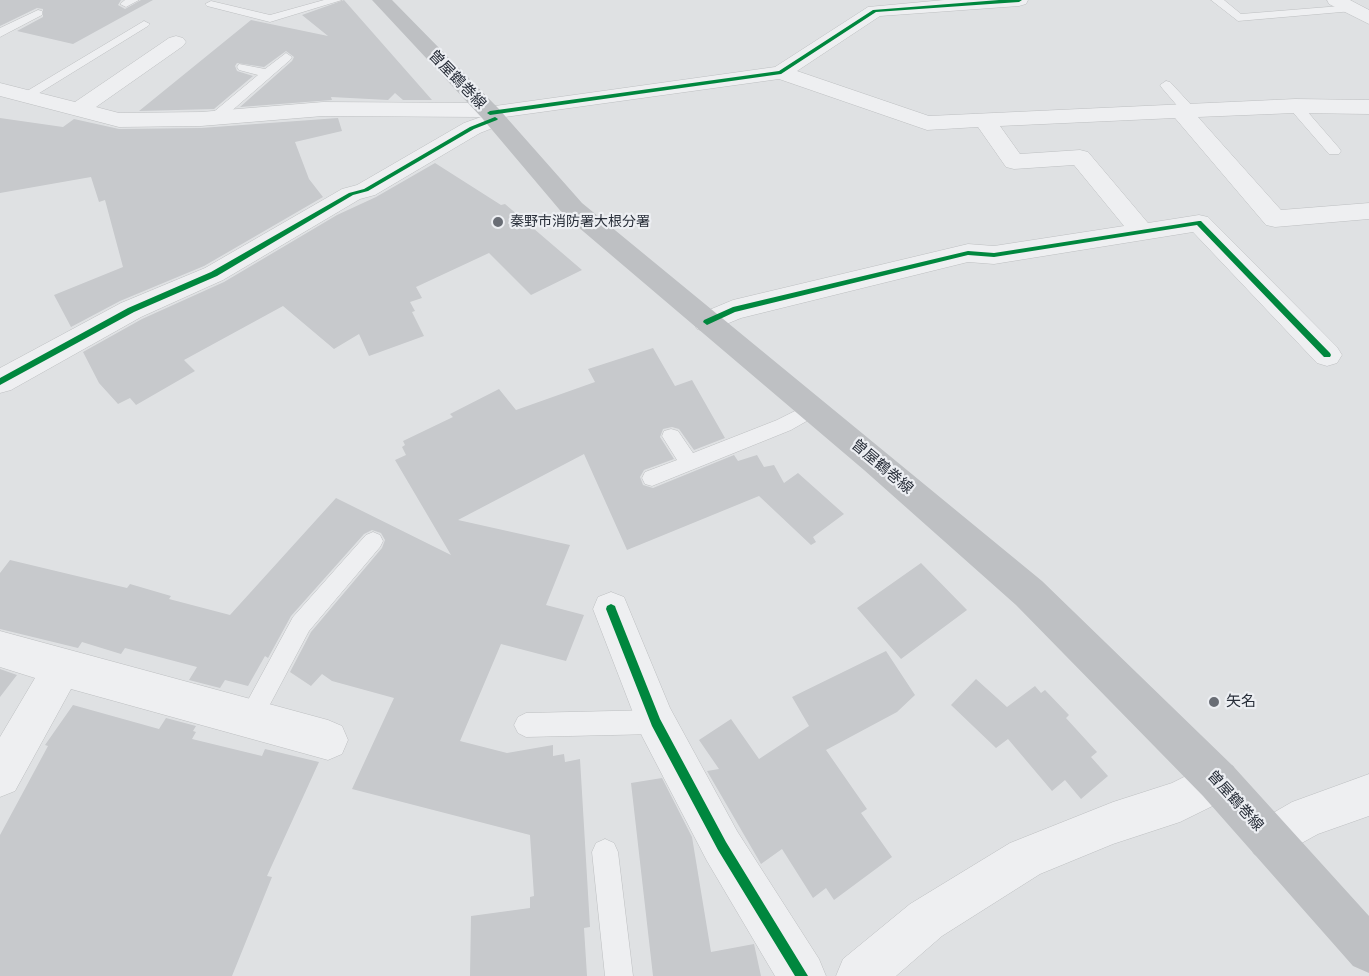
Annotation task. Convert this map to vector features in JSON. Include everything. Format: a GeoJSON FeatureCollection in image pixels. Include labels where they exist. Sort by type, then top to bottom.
{"type":"FeatureCollection","features":[{"type":"Feature","properties":{"kind":"main road","name":"曽屋鶴巻線"},"geometry":{"type":"LineString","coordinates":[[381,0],[491,114],[573,209],[1029,593],[1218,781],[1369,950]]}},
{"type":"Feature","properties":{"kind":"street"},"geometry":{"type":"LineString","coordinates":[[781,72],[868,5],[1018,0]]}},
{"type":"Feature","properties":{"kind":"street"},"geometry":{"type":"LineString","coordinates":[[77,110],[176,42]]}},
{"type":"Feature","properties":{"kind":"street"},"geometry":{"type":"LineString","coordinates":[[146,62],[168,67]]}},
{"type":"Feature","properties":{"kind":"street"},"geometry":{"type":"LineString","coordinates":[[0,89],[23,97],[119,120],[215,118],[324,109],[491,114],[781,72],[927,123],[1186,113],[1295,106],[1369,107]]}},
{"type":"Feature","properties":{"kind":"street"},"geometry":{"type":"LineString","coordinates":[[1186,113],[1275,219],[1369,212]]}},
{"type":"Feature","properties":{"kind":"street"},"geometry":{"type":"LineString","coordinates":[[0,382],[131,310],[214,274],[351,195],[366,190],[472,128],[491,114]]}},
{"type":"Feature","properties":{"kind":"street"},"geometry":{"type":"LineString","coordinates":[[985,121],[1014,162],[1080,157],[1143,232]]}},
{"type":"Feature","properties":{"kind":"street"},"geometry":{"type":"LineString","coordinates":[[707,322],[733,310],[968,253],[994,255],[1199,223],[1327,355]]}},
{"type":"Feature","properties":{"kind":"street"},"geometry":{"type":"LineString","coordinates":[[611,609],[656,722],[722,846],[802,976]]}},
{"type":"Feature","properties":{"kind":"street"},"geometry":{"type":"LineString","coordinates":[[0,649],[328,740]]}},
{"type":"Feature","properties":{"kind":"street"},"geometry":{"type":"LineString","coordinates":[[0,776],[62,668]]}},
{"type":"Feature","properties":{"kind":"street"},"geometry":{"type":"LineString","coordinates":[[860,976],[926,920],[1025,858],[1113,823],[1180,801],[1218,781]]}},
{"type":"Feature","properties":{"kind":"street"},"geometry":{"type":"LineString","coordinates":[[1269,839],[1307,818],[1369,795]]}},
{"type":"Feature","properties":{"kind":"lane"},"geometry":{"type":"LineString","coordinates":[[218,0],[212,4],[270,19],[336,0]]}},
{"type":"Feature","properties":{"kind":"lane"},"geometry":{"type":"LineString","coordinates":[[1217,0],[1238,18],[1353,8]]}},
{"type":"Feature","properties":{"kind":"lane"},"geometry":{"type":"LineString","coordinates":[[0,33],[39,13]]}},
{"type":"Feature","properties":{"kind":"lane"},"geometry":{"type":"LineString","coordinates":[[23,97],[144,24]]}},
{"type":"Feature","properties":{"kind":"lane"},"geometry":{"type":"LineString","coordinates":[[215,118],[286,57]]}},
{"type":"Feature","properties":{"kind":"lane"},"geometry":{"type":"LineString","coordinates":[[243,67],[267,73]]}},
{"type":"Feature","properties":{"kind":"lane"},"geometry":{"type":"LineString","coordinates":[[1166,85],[1186,113]]}},
{"type":"Feature","properties":{"kind":"lane"},"geometry":{"type":"LineString","coordinates":[[1295,106],[1334,150]]}},
{"type":"Feature","properties":{"kind":"lane"},"geometry":{"type":"LineString","coordinates":[[652,478],[784,425],[813,409]]}},
{"type":"Feature","properties":{"kind":"lane"},"geometry":{"type":"LineString","coordinates":[[671,436],[689,462]]}},
{"type":"Feature","properties":{"kind":"lane"},"geometry":{"type":"LineString","coordinates":[[250,719],[301,624],[373,541]]}},
{"type":"Feature","properties":{"kind":"lane"},"geometry":{"type":"LineString","coordinates":[[526,725],[656,722]]}},
{"type":"Feature","properties":{"kind":"lane"},"geometry":{"type":"LineString","coordinates":[[605,852],[619,976]]}},
{"type":"Feature","properties":{"kind":"building"},"geometry":{"type":"Polygon","coordinates":[[[0,0],[121,0],[118,5],[125,9],[141,0],[153,0],[73,44],[17,31],[43,17],[43,9],[37,8],[0,26],[0,0]]]}},
{"type":"Feature","properties":{"kind":"building"},"geometry":{"type":"Polygon","coordinates":[[[344,0],[432,100],[403,100],[395,93],[388,100],[331,97],[332,100],[240,107],[292,61],[294,57],[286,51],[264,67],[237,63],[235,66],[237,71],[253,76],[214,109],[139,111],[251,20],[328,36],[302,15],[344,0]]]}},
{"type":"Feature","properties":{"kind":"building"},"geometry":{"type":"Polygon","coordinates":[[[0,118],[63,127],[74,119],[119,129],[201,128],[338,118],[342,131],[295,142],[309,179],[323,197],[204,266],[120,301],[71,327],[54,295],[123,267],[105,200],[99,202],[91,177],[0,193],[0,118]]]}},
{"type":"Feature","properties":{"kind":"building"},"geometry":{"type":"Polygon","coordinates":[[[435,163],[501,205],[505,204],[582,270],[531,295],[489,253],[416,287],[422,298],[410,302],[415,311],[412,312],[424,336],[369,356],[359,334],[334,349],[283,306],[184,360],[195,371],[136,405],[130,398],[118,404],[99,383],[83,352],[142,319],[224,282],[337,215],[376,197],[435,163]]]}},
{"type":"Feature","properties":{"kind":"building"},"geometry":{"type":"Polygon","coordinates":[[[653,348],[675,386],[692,380],[725,438],[694,450],[679,429],[672,427],[663,429],[660,437],[674,459],[644,470],[640,477],[643,485],[653,488],[734,455],[738,461],[757,455],[764,467],[774,465],[784,483],[798,473],[844,514],[813,537],[816,542],[811,545],[759,496],[627,550],[584,454],[458,520],[570,545],[546,605],[584,615],[566,661],[501,644],[460,741],[507,753],[553,745],[553,756],[564,754],[565,762],[580,759],[590,927],[584,928],[587,976],[470,976],[471,916],[530,908],[530,897],[534,896],[530,835],[352,789],[394,698],[332,681],[322,674],[311,686],[290,672],[311,632],[382,548],[385,540],[381,533],[372,530],[364,534],[291,616],[268,658],[265,656],[248,686],[225,680],[220,688],[189,680],[197,667],[125,648],[121,654],[82,642],[78,648],[0,629],[0,573],[10,560],[127,588],[130,584],[171,596],[169,599],[230,615],[336,498],[451,555],[395,460],[406,455],[402,447],[405,445],[403,441],[453,417],[450,414],[499,389],[516,410],[595,382],[588,369],[653,348]]]}},
{"type":"Feature","properties":{"kind":"building"},"geometry":{"type":"Polygon","coordinates":[[[921,563],[967,610],[901,659],[857,608],[921,563]]]}},
{"type":"Feature","properties":{"kind":"building"},"geometry":{"type":"Polygon","coordinates":[[[886,651],[915,695],[897,712],[826,750],[867,809],[861,813],[892,857],[834,900],[826,888],[813,898],[782,849],[761,864],[707,771],[719,769],[699,740],[731,719],[759,759],[809,726],[792,697],[886,651]]]}},
{"type":"Feature","properties":{"kind":"building"},"geometry":{"type":"Polygon","coordinates":[[[0,669],[17,675],[0,697],[0,669]]]}},
{"type":"Feature","properties":{"kind":"building"},"geometry":{"type":"Polygon","coordinates":[[[976,679],[1007,707],[1035,686],[1041,693],[1045,690],[1069,715],[1066,718],[1097,752],[1091,757],[1108,776],[1081,799],[1065,780],[1052,791],[1008,739],[996,748],[951,705],[976,679]]]}},
{"type":"Feature","properties":{"kind":"building"},"geometry":{"type":"Polygon","coordinates":[[[73,705],[159,729],[166,718],[196,726],[192,739],[262,756],[265,749],[319,762],[267,876],[272,877],[232,976],[0,976],[0,835],[48,746],[45,745],[73,705]]]}},
{"type":"Feature","properties":{"kind":"building"},"geometry":{"type":"Polygon","coordinates":[[[662,778],[692,837],[711,952],[754,944],[761,976],[653,976],[631,783],[662,778]]]}},
{"type":"Feature","properties":{"kind":"cycle path"},"geometry":{"type":"LineString","coordinates":[[490,113],[781,72],[875,11],[1019,0]]}},
{"type":"Feature","properties":{"kind":"cycle path"},"geometry":{"type":"LineString","coordinates":[[0,382],[131,310],[214,274],[351,194],[366,190],[472,128],[495,119]]}},
{"type":"Feature","properties":{"kind":"cycle path"},"geometry":{"type":"LineString","coordinates":[[707,322],[733,310],[968,253],[994,255],[1199,223],[1327,355]]}},
{"type":"Feature","properties":{"kind":"cycle path"},"geometry":{"type":"LineString","coordinates":[[611,609],[656,722],[722,846],[802,976]]}},
{"type":"Feature","properties":{"kind":"place","name":"秦野市消防署大根分署"},"geometry":{"type":"Point","coordinates":[498,222]}},
{"type":"Feature","properties":{"kind":"place","name":"矢名"},"geometry":{"type":"Point","coordinates":[1214,702]}}]}
